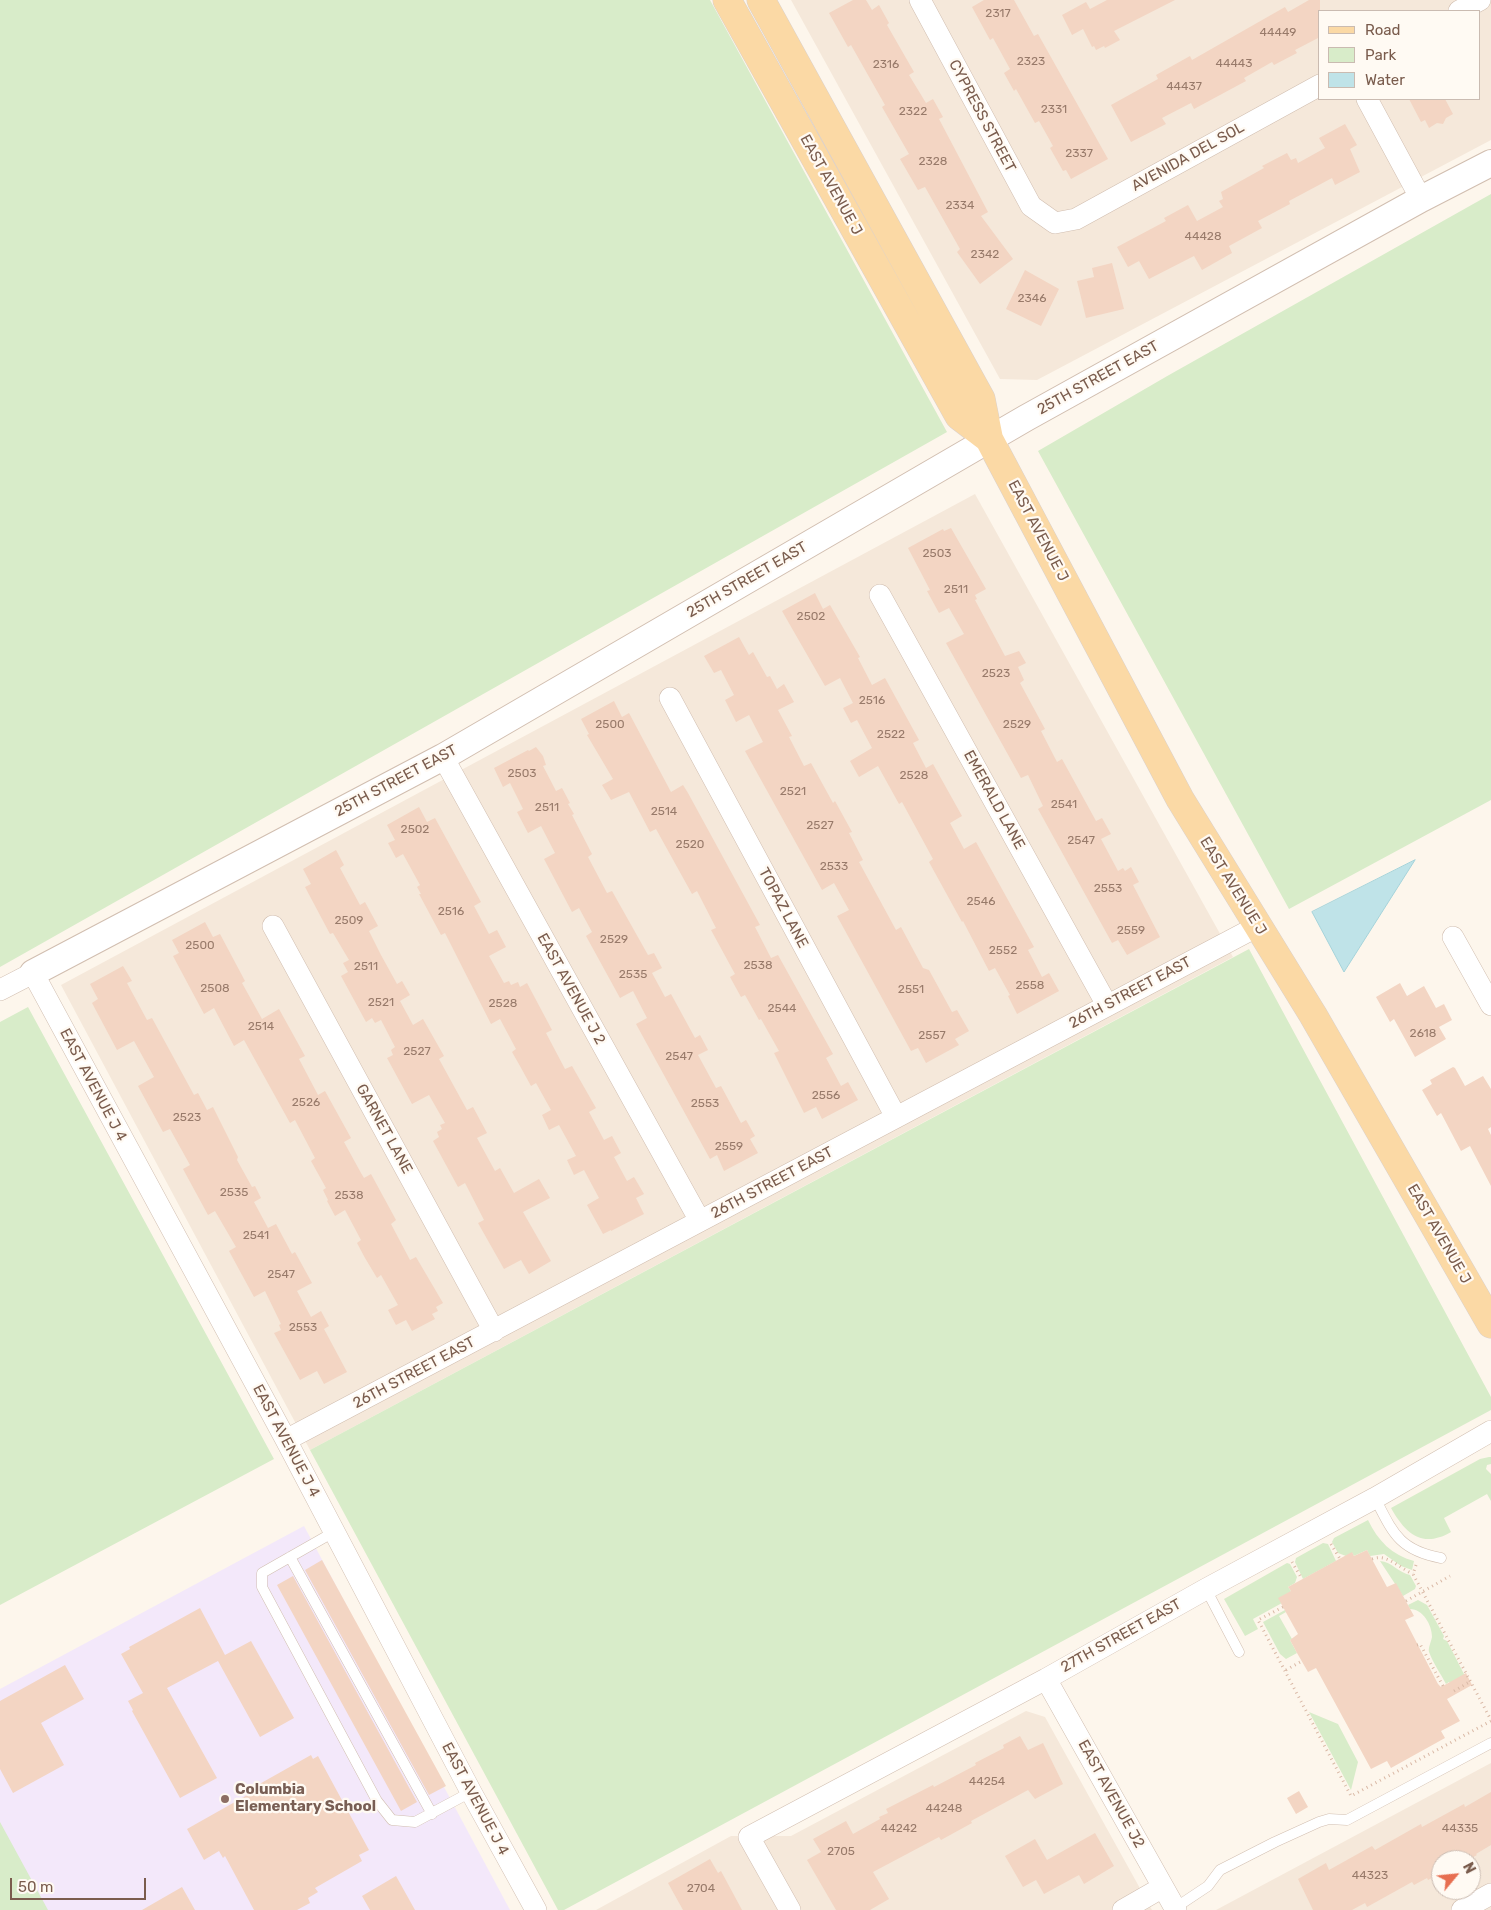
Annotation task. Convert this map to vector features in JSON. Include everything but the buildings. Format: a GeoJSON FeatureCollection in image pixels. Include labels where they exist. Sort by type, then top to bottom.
{"type":"FeatureCollection","features":[{"type":"Feature","properties":{"kind":"main road","name":"EAST AVENUE J"},"geometry":{"type":"LineString","coordinates":[[727,0],[960,416],[989,439]]}},
{"type":"Feature","properties":{"kind":"main road","name":"EAST AVENUE J"},"geometry":{"type":"LineString","coordinates":[[761,0],[981,399],[989,439],[1180,799],[1312,1015],[1491,1324]]}},
{"type":"Feature","properties":{"kind":"street","name":"CYPRESS STREET"},"geometry":{"type":"LineString","coordinates":[[920,0],[1031,206],[1055,222]]}},
{"type":"Feature","properties":{"kind":"street"},"geometry":{"type":"LineString","coordinates":[[1461,10],[1480,0]]}},
{"type":"Feature","properties":{"kind":"street","name":"AVENIDA DEL SOL"},"geometry":{"type":"LineString","coordinates":[[1055,222],[1076,218],[1318,86]]}},
{"type":"Feature","properties":{"kind":"street"},"geometry":{"type":"LineString","coordinates":[[1368,100],[1422,199]]}},
{"type":"Feature","properties":{"kind":"street","name":"25TH STREET EAST"},"geometry":{"type":"LineString","coordinates":[[0,990],[443,757],[989,439],[1422,199],[1491,163]]}},
{"type":"Feature","properties":{"kind":"street","name":"EMERALD LANE"},"geometry":{"type":"LineString","coordinates":[[880,595],[1108,1005]]}},
{"type":"Feature","properties":{"kind":"street","name":"TOPAZ LANE"},"geometry":{"type":"LineString","coordinates":[[670,698],[896,1117]]}},
{"type":"Feature","properties":{"kind":"street","name":"EAST AVENUE J 2"},"geometry":{"type":"LineString","coordinates":[[443,757],[700,1221]]}},
{"type":"Feature","properties":{"kind":"street","name":"GARNET LANE"},"geometry":{"type":"LineString","coordinates":[[273,926],[494,1331]]}},
{"type":"Feature","properties":{"kind":"street","name":"26TH STREET EAST"},"geometry":{"type":"LineString","coordinates":[[286,1440],[1258,926]]}},
{"type":"Feature","properties":{"kind":"street"},"geometry":{"type":"LineString","coordinates":[[1453,936],[1491,1005]]}},
{"type":"Feature","properties":{"kind":"street","name":"EAST AVENUE J 4"},"geometry":{"type":"LineString","coordinates":[[33,973],[286,1440],[471,1792],[536,1910]]}},
{"type":"Feature","properties":{"kind":"street","name":"27TH STREET EAST"},"geometry":{"type":"LineString","coordinates":[[790,1910],[750,1837],[1046,1679],[1374,1498],[1491,1431]]}},
{"type":"Feature","properties":{"kind":"street","name":"EAST AVENUE J2"},"geometry":{"type":"LineString","coordinates":[[1046,1679],[1176,1909]]}},
{"type":"Feature","properties":{"kind":"street"},"geometry":{"type":"LineString","coordinates":[[1123,1910],[1163,1887]]}},
{"type":"Feature","properties":{"kind":"street"},"geometry":{"type":"LineString","coordinates":[[1462,1910],[1491,1894]]}},
{"type":"Feature","properties":{"kind":"lane"},"geometry":{"type":"LineString","coordinates":[[1374,1498],[1392,1531],[1403,1543],[1420,1553],[1441,1558]]}},
{"type":"Feature","properties":{"kind":"lane"},"geometry":{"type":"LineString","coordinates":[[334,1532],[262,1573],[262,1587],[377,1801],[392,1820],[415,1822],[471,1792]]}},
{"type":"Feature","properties":{"kind":"lane"},"geometry":{"type":"LineString","coordinates":[[290,1557],[432,1814]]}},
{"type":"Feature","properties":{"kind":"lane"},"geometry":{"type":"LineString","coordinates":[[1206,1589],[1239,1652]]}},
{"type":"Feature","properties":{"kind":"lane"},"geometry":{"type":"LineString","coordinates":[[1176,1909],[1208,1886],[1220,1870],[1319,1822],[1328,1819],[1347,1820],[1491,1743]]}},
{"type":"Feature","properties":{"kind":"path"},"geometry":{"type":"LineString","coordinates":[[1328,1539],[1340,1559]]}},
{"type":"Feature","properties":{"kind":"path"},"geometry":{"type":"LineString","coordinates":[[1413,1574],[1420,1553]]}},
{"type":"Feature","properties":{"kind":"path"},"geometry":{"type":"LineString","coordinates":[[1283,1607],[1258,1620],[1286,1670],[1293,1689],[1352,1796],[1491,1720],[1413,1574],[1388,1559],[1378,1557],[1372,1559]]}},
{"type":"Feature","properties":{"kind":"path"},"geometry":{"type":"LineString","coordinates":[[1291,1559],[1302,1580]]}},
{"type":"Feature","properties":{"kind":"path"},"geometry":{"type":"LineString","coordinates":[[1406,1601],[1450,1576]]}},
{"type":"Feature","properties":{"kind":"path"},"geometry":{"type":"LineString","coordinates":[[1417,1645],[1420,1644],[1443,1686]]}},
{"type":"Feature","properties":{"kind":"path"},"geometry":{"type":"LineString","coordinates":[[1286,1670],[1302,1661]]}},
{"type":"Feature","properties":{"kind":"path"},"geometry":{"type":"LineString","coordinates":[[1454,1690],[1471,1681]]}},
{"type":"Feature","properties":{"kind":"shaded area"},"geometry":{"type":"Polygon","coordinates":[[[791,0],[1491,0],[1491,140],[1037,380],[1000,379],[791,0]]]}},
{"type":"Feature","properties":{"kind":"shaded area"},"geometry":{"type":"Polygon","coordinates":[[[975,494],[1233,957],[310,1450],[61,985],[975,494]]]}},
{"type":"Feature","properties":{"kind":"shaded area","name":"Columbia Elementary School"},"geometry":{"type":"Polygon","coordinates":[[[304,1526],[510,1910],[0,1910],[0,1689],[304,1526]]]}},
{"type":"Feature","properties":{"kind":"shaded area"},"geometry":{"type":"Polygon","coordinates":[[[1026,1711],[1045,1717],[1152,1910],[596,1910],[731,1836],[791,1836],[1026,1711]]]}},
{"type":"Feature","properties":{"kind":"shaded area"},"geometry":{"type":"Polygon","coordinates":[[[1491,1763],[1491,1910],[1216,1910],[1491,1763]]]}},
{"type":"Feature","properties":{"kind":"green space"},"geometry":{"type":"Polygon","coordinates":[[[0,0],[710,0],[947,432],[0,967],[0,0]]]}},
{"type":"Feature","properties":{"kind":"green space"},"geometry":{"type":"Polygon","coordinates":[[[1491,194],[1491,800],[1289,909],[1038,451],[1491,194]]]}},
{"type":"Feature","properties":{"kind":"green space"},"geometry":{"type":"Polygon","coordinates":[[[1249,949],[1491,1397],[1491,1410],[564,1910],[558,1910],[310,1450],[1249,949]]]}},
{"type":"Feature","properties":{"kind":"green space"},"geometry":{"type":"Polygon","coordinates":[[[28,1007],[274,1459],[0,1605],[0,1022],[28,1007]]]}},
{"type":"Feature","properties":{"kind":"green space"},"geometry":{"type":"Polygon","coordinates":[[[1491,1457],[1491,1464],[1487,1465],[1486,1469],[1491,1474],[1491,1501],[1487,1494],[1444,1518],[1451,1532],[1431,1539],[1415,1536],[1396,1517],[1391,1508],[1480,1459],[1491,1457]]]}},
{"type":"Feature","properties":{"kind":"green space"},"geometry":{"type":"Polygon","coordinates":[[[1368,1520],[1386,1546],[1399,1555],[1414,1561],[1412,1570],[1401,1566],[1384,1554],[1370,1556],[1367,1550],[1354,1556],[1352,1553],[1346,1556],[1338,1553],[1332,1542],[1334,1538],[1368,1520]]]}},
{"type":"Feature","properties":{"kind":"green space"},"geometry":{"type":"Polygon","coordinates":[[[1323,1543],[1328,1544],[1336,1561],[1303,1579],[1295,1562],[1296,1558],[1323,1543]]]}},
{"type":"Feature","properties":{"kind":"green space"},"geometry":{"type":"Polygon","coordinates":[[[1380,1561],[1388,1563],[1410,1575],[1416,1586],[1415,1589],[1403,1596],[1380,1561]]]}},
{"type":"Feature","properties":{"kind":"green space"},"geometry":{"type":"Polygon","coordinates":[[[1287,1563],[1290,1564],[1297,1577],[1295,1583],[1288,1587],[1291,1591],[1282,1603],[1253,1619],[1258,1629],[1245,1636],[1224,1599],[1287,1563]]]}},
{"type":"Feature","properties":{"kind":"green space"},"geometry":{"type":"Polygon","coordinates":[[[1418,1600],[1427,1605],[1444,1636],[1443,1639],[1447,1641],[1465,1676],[1452,1686],[1449,1682],[1446,1684],[1429,1652],[1432,1632],[1426,1619],[1419,1612],[1410,1609],[1408,1605],[1418,1600]]]}},
{"type":"Feature","properties":{"kind":"green space"},"geometry":{"type":"Polygon","coordinates":[[[1285,1610],[1286,1612],[1279,1616],[1292,1639],[1290,1640],[1297,1653],[1286,1659],[1280,1654],[1263,1622],[1285,1610]]]}},
{"type":"Feature","properties":{"kind":"green space"},"geometry":{"type":"Polygon","coordinates":[[[1309,1712],[1338,1724],[1358,1762],[1351,1790],[1309,1712]]]}},
{"type":"Feature","properties":{"kind":"green space"},"geometry":{"type":"Polygon","coordinates":[[[0,1822],[48,1910],[0,1910],[0,1822]]]}},
{"type":"Feature","properties":{"kind":"water"},"geometry":{"type":"Polygon","coordinates":[[[1415,860],[1344,972],[1312,912],[1415,860]]]}},
{"type":"Feature","properties":{"kind":"place","name":"Columbia Elementary School"},"geometry":{"type":"Point","coordinates":[225,1799]}}]}
